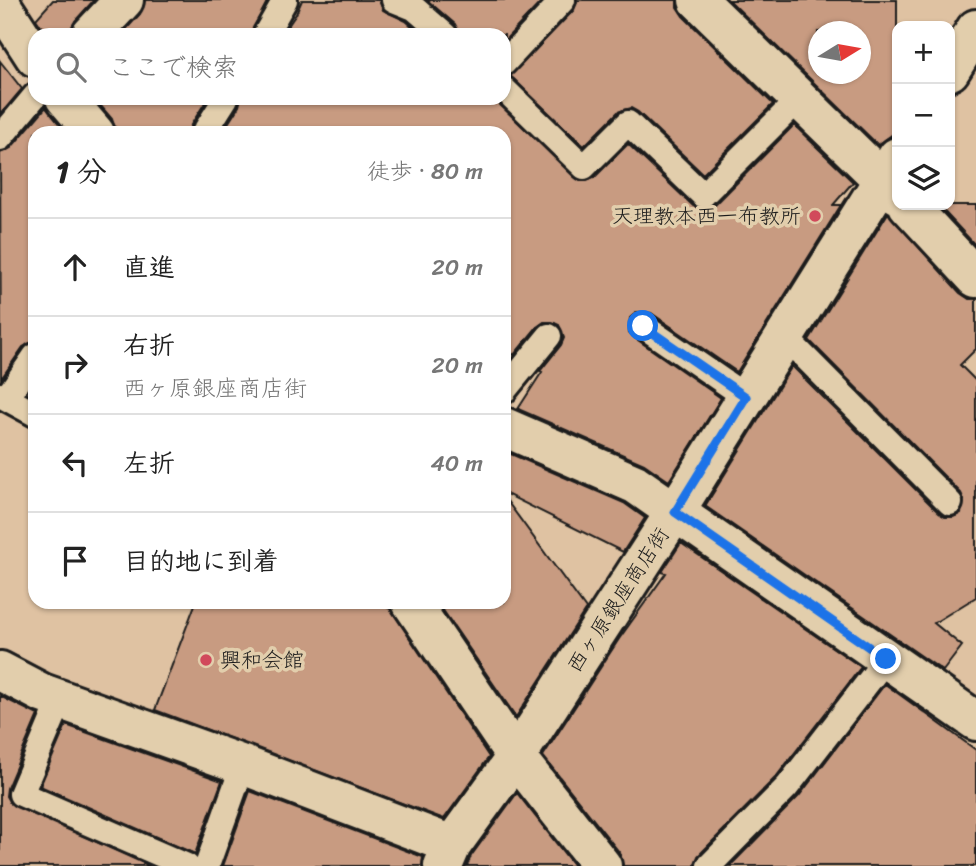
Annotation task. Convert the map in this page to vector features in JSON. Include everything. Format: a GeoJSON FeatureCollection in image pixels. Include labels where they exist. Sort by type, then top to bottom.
{"type":"FeatureCollection","features":[{"type":"Feature","properties":{"kind":"street"},"geometry":{"type":"LineString","coordinates":[[98,28],[124,0]]}},
{"type":"Feature","properties":{"kind":"street"},"geometry":{"type":"LineString","coordinates":[[698,0],[800,98],[892,180]]}},
{"type":"Feature","properties":{"kind":"street"},"geometry":{"type":"LineString","coordinates":[[0,3],[28,46]]}},
{"type":"Feature","properties":{"kind":"street"},"geometry":{"type":"LineString","coordinates":[[955,63],[976,29]]}},
{"type":"Feature","properties":{"kind":"street"},"geometry":{"type":"LineString","coordinates":[[71,105],[88,126]]}},
{"type":"Feature","properties":{"kind":"street","name":"西ヶ原銀座商店街"},"geometry":{"type":"LineString","coordinates":[[448,856],[516,757],[785,337],[892,190]]}},
{"type":"Feature","properties":{"kind":"street"},"geometry":{"type":"LineString","coordinates":[[918,210],[976,278]]}},
{"type":"Feature","properties":{"kind":"street"},"geometry":{"type":"LineString","coordinates":[[511,430],[635,484],[976,721]]}},
{"type":"Feature","properties":{"kind":"street"},"geometry":{"type":"LineString","coordinates":[[416,609],[516,757],[602,866]]}},
{"type":"Feature","properties":{"kind":"street"},"geometry":{"type":"LineString","coordinates":[[0,671],[42,693],[243,765],[448,856]]}},
{"type":"Feature","properties":{"kind":"lane"},"geometry":{"type":"LineString","coordinates":[[269,28],[285,0]]}},
{"type":"Feature","properties":{"kind":"lane"},"geometry":{"type":"LineString","coordinates":[[394,0],[414,8],[437,28]]}},
{"type":"Feature","properties":{"kind":"lane"},"geometry":{"type":"LineString","coordinates":[[511,56],[563,0]]}},
{"type":"Feature","properties":{"kind":"lane"},"geometry":{"type":"LineString","coordinates":[[511,96],[584,167],[628,123],[703,195],[800,98]]}},
{"type":"Feature","properties":{"kind":"lane"},"geometry":{"type":"LineString","coordinates":[[0,138],[28,104]]}},
{"type":"Feature","properties":{"kind":"lane"},"geometry":{"type":"LineString","coordinates":[[208,126],[222,105]]}},
{"type":"Feature","properties":{"kind":"lane"},"geometry":{"type":"LineString","coordinates":[[643,326],[746,397]]}},
{"type":"Feature","properties":{"kind":"lane"},"geometry":{"type":"LineString","coordinates":[[511,382],[549,336]]}},
{"type":"Feature","properties":{"kind":"lane"},"geometry":{"type":"LineString","coordinates":[[785,337],[950,503]]}},
{"type":"Feature","properties":{"kind":"lane"},"geometry":{"type":"LineString","coordinates":[[28,365],[3,397],[28,410]]}},
{"type":"Feature","properties":{"kind":"lane"},"geometry":{"type":"LineString","coordinates":[[709,866],[786,787],[886,659]]}},
{"type":"Feature","properties":{"kind":"lane"},"geometry":{"type":"LineString","coordinates":[[61,699],[21,794],[187,866]]}},
{"type":"Feature","properties":{"kind":"lane"},"geometry":{"type":"LineString","coordinates":[[207,866],[243,765]]}},
{"type":"Feature","properties":{"kind":"building"},"geometry":{"type":"Polygon","coordinates":[[[53,0],[94,0],[75,21],[72,28],[42,28],[36,19],[53,0]]]}},
{"type":"Feature","properties":{"kind":"building"},"geometry":{"type":"Polygon","coordinates":[[[145,0],[267,2],[254,28],[127,28],[140,14],[145,0]]]}},
{"type":"Feature","properties":{"kind":"building"},"geometry":{"type":"Polygon","coordinates":[[[302,0],[379,0],[383,10],[414,28],[287,28],[302,0]]]}},
{"type":"Feature","properties":{"kind":"building"},"geometry":{"type":"Polygon","coordinates":[[[427,0],[543,0],[511,34],[511,28],[456,28],[427,0]]]}},
{"type":"Feature","properties":{"kind":"building"},"geometry":{"type":"Polygon","coordinates":[[[577,0],[677,0],[677,7],[683,16],[773,104],[703,174],[631,108],[618,112],[584,146],[511,77],[574,10],[577,0]]]}},
{"type":"Feature","properties":{"kind":"building"},"geometry":{"type":"Polygon","coordinates":[[[729,0],[897,0],[897,21],[892,21],[892,135],[878,145],[815,84],[871,84],[871,21],[808,21],[808,77],[729,0]]]}},
{"type":"Feature","properties":{"kind":"building"},"geometry":{"type":"Polygon","coordinates":[[[0,61],[22,89],[0,115],[0,61]]]}},
{"type":"Feature","properties":{"kind":"building"},"geometry":{"type":"Polygon","coordinates":[[[100,105],[204,105],[191,126],[114,126],[112,119],[100,105]]]}},
{"type":"Feature","properties":{"kind":"building"},"geometry":{"type":"Polygon","coordinates":[[[500,105],[580,181],[594,178],[628,144],[693,206],[700,209],[714,206],[794,125],[853,182],[833,205],[841,205],[737,372],[651,313],[637,312],[630,318],[629,332],[635,338],[721,398],[669,481],[644,464],[518,409],[542,372],[540,371],[564,338],[559,325],[544,322],[514,355],[511,353],[511,126],[226,126],[239,106],[500,105]]]}},
{"type":"Feature","properties":{"kind":"building"},"geometry":{"type":"Polygon","coordinates":[[[46,107],[61,126],[30,126],[46,107]]]}},
{"type":"Feature","properties":{"kind":"building"},"geometry":{"type":"Polygon","coordinates":[[[28,128],[28,344],[23,347],[1,379],[0,153],[11,148],[28,128]]]}},
{"type":"Feature","properties":{"kind":"building"},"geometry":{"type":"Polygon","coordinates":[[[955,205],[976,205],[976,246],[943,210],[955,210],[955,205]]]}},
{"type":"Feature","properties":{"kind":"building"},"geometry":{"type":"Polygon","coordinates":[[[888,213],[960,293],[969,299],[976,299],[976,349],[960,365],[976,381],[976,597],[934,623],[962,646],[943,671],[705,506],[792,366],[939,513],[945,517],[953,517],[961,513],[964,500],[961,493],[809,340],[888,213]]]}},
{"type":"Feature","properties":{"kind":"building"},"geometry":{"type":"Polygon","coordinates":[[[511,454],[624,503],[645,518],[623,552],[511,496],[511,454]]]}},
{"type":"Feature","properties":{"kind":"building"},"geometry":{"type":"Polygon","coordinates":[[[511,507],[586,609],[516,717],[442,609],[511,609],[511,507]]]}},
{"type":"Feature","properties":{"kind":"building"},"geometry":{"type":"Polygon","coordinates":[[[681,543],[861,667],[776,777],[698,856],[695,866],[623,866],[619,852],[543,756],[619,639],[666,573],[662,572],[681,543]]]}},
{"type":"Feature","properties":{"kind":"building"},"geometry":{"type":"Polygon","coordinates":[[[193,609],[390,609],[489,757],[444,819],[155,710],[193,609]]]}},
{"type":"Feature","properties":{"kind":"building"},"geometry":{"type":"Polygon","coordinates":[[[885,684],[976,750],[976,866],[730,866],[799,796],[885,684]]]}},
{"type":"Feature","properties":{"kind":"building"},"geometry":{"type":"Polygon","coordinates":[[[0,696],[38,715],[7,788],[6,796],[10,803],[150,866],[0,866],[0,696]]]}},
{"type":"Feature","properties":{"kind":"building"},"geometry":{"type":"Polygon","coordinates":[[[66,725],[222,781],[195,854],[40,786],[66,725]]]}},
{"type":"Feature","properties":{"kind":"building"},"geometry":{"type":"Polygon","coordinates":[[[250,791],[423,857],[422,866],[223,866],[250,791]]]}},
{"type":"Feature","properties":{"kind":"building"},"geometry":{"type":"Polygon","coordinates":[[[517,793],[574,866],[467,866],[471,856],[517,793]]]}},
{"type":"Feature","properties":{"kind":"place","name":"天理教本西一布教所"},"geometry":{"type":"Point","coordinates":[815,216]}},
{"type":"Feature","properties":{"kind":"place","name":"興和会館"},"geometry":{"type":"Point","coordinates":[206,660]}},
{"type":"Feature","properties":{"kind":"route"},"geometry":{"type":"LineString","coordinates":[[643,326],[746,397],[675,512],[886,659]]}}]}
